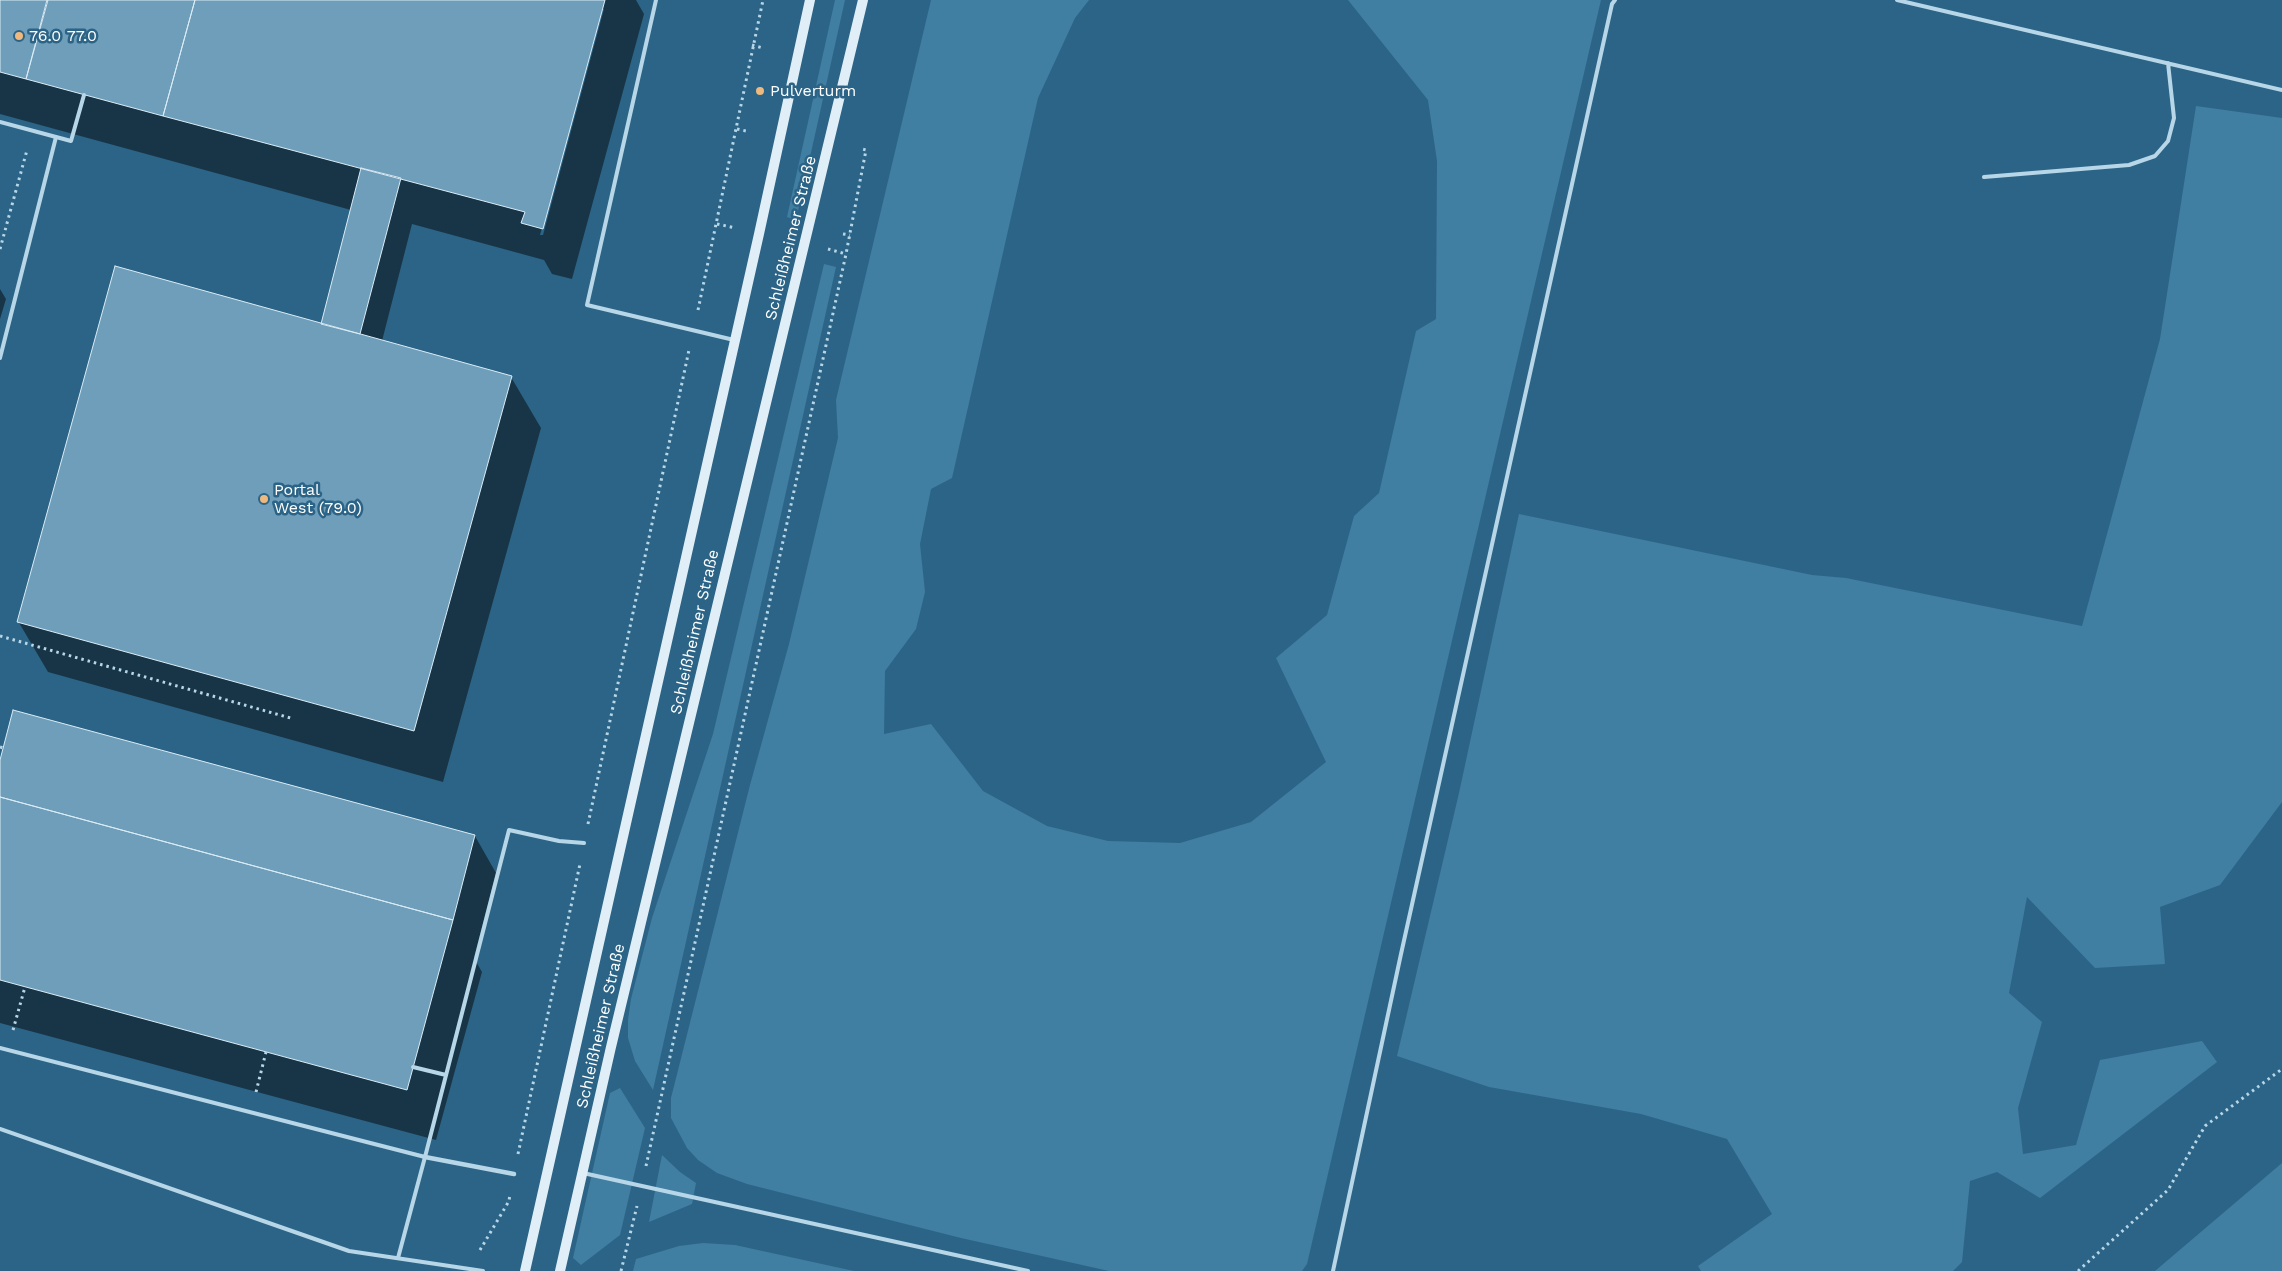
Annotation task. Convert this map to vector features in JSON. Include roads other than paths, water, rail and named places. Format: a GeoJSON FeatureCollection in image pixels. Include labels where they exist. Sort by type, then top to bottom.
{"type":"FeatureCollection","features":[{"type":"Feature","properties":{"kind":"main road","name":"Schleißheimer Straße"},"geometry":{"type":"LineString","coordinates":[[525,1271],[810,0]]}},
{"type":"Feature","properties":{"kind":"main road","name":"Schleißheimer Straße"},"geometry":{"type":"LineString","coordinates":[[560,1271],[862,0]]}},
{"type":"Feature","properties":{"kind":"street"},"geometry":{"type":"LineString","coordinates":[[425,1157],[514,1174]]}},
{"type":"Feature","properties":{"kind":"lane"},"geometry":{"type":"LineString","coordinates":[[656,0],[587,305],[734,340]]}},
{"type":"Feature","properties":{"kind":"lane"},"geometry":{"type":"LineString","coordinates":[[1333,1271],[1612,4],[1615,0]]}},
{"type":"Feature","properties":{"kind":"lane"},"geometry":{"type":"LineString","coordinates":[[1897,0],[2282,90]]}},
{"type":"Feature","properties":{"kind":"lane"},"geometry":{"type":"LineString","coordinates":[[1984,177],[2129,165],[2155,156],[2168,141],[2174,118],[2168,63]]}},
{"type":"Feature","properties":{"kind":"lane"},"geometry":{"type":"LineString","coordinates":[[0,122],[71,141],[84,95]]}},
{"type":"Feature","properties":{"kind":"lane"},"geometry":{"type":"LineString","coordinates":[[0,358],[56,137]]}},
{"type":"Feature","properties":{"kind":"lane"},"geometry":{"type":"LineString","coordinates":[[398,1258],[509,830],[559,841],[584,843]]}},
{"type":"Feature","properties":{"kind":"lane"},"geometry":{"type":"LineString","coordinates":[[0,1048],[425,1157]]}},
{"type":"Feature","properties":{"kind":"lane"},"geometry":{"type":"LineString","coordinates":[[413,1068],[446,1075]]}},
{"type":"Feature","properties":{"kind":"lane"},"geometry":{"type":"LineString","coordinates":[[0,1129],[350,1251],[483,1271]]}},
{"type":"Feature","properties":{"kind":"lane"},"geometry":{"type":"LineString","coordinates":[[583,1173],[1028,1271]]}},
{"type":"Feature","properties":{"kind":"place","name":"76.0 77.0"},"geometry":{"type":"Point","coordinates":[19,36]}},
{"type":"Feature","properties":{"kind":"place","name":"Pulverturm"},"geometry":{"type":"Point","coordinates":[760,91]}},
{"type":"Feature","properties":{"kind":"place","name":"Portal West (79.0)"},"geometry":{"type":"Point","coordinates":[264,499]}}]}
